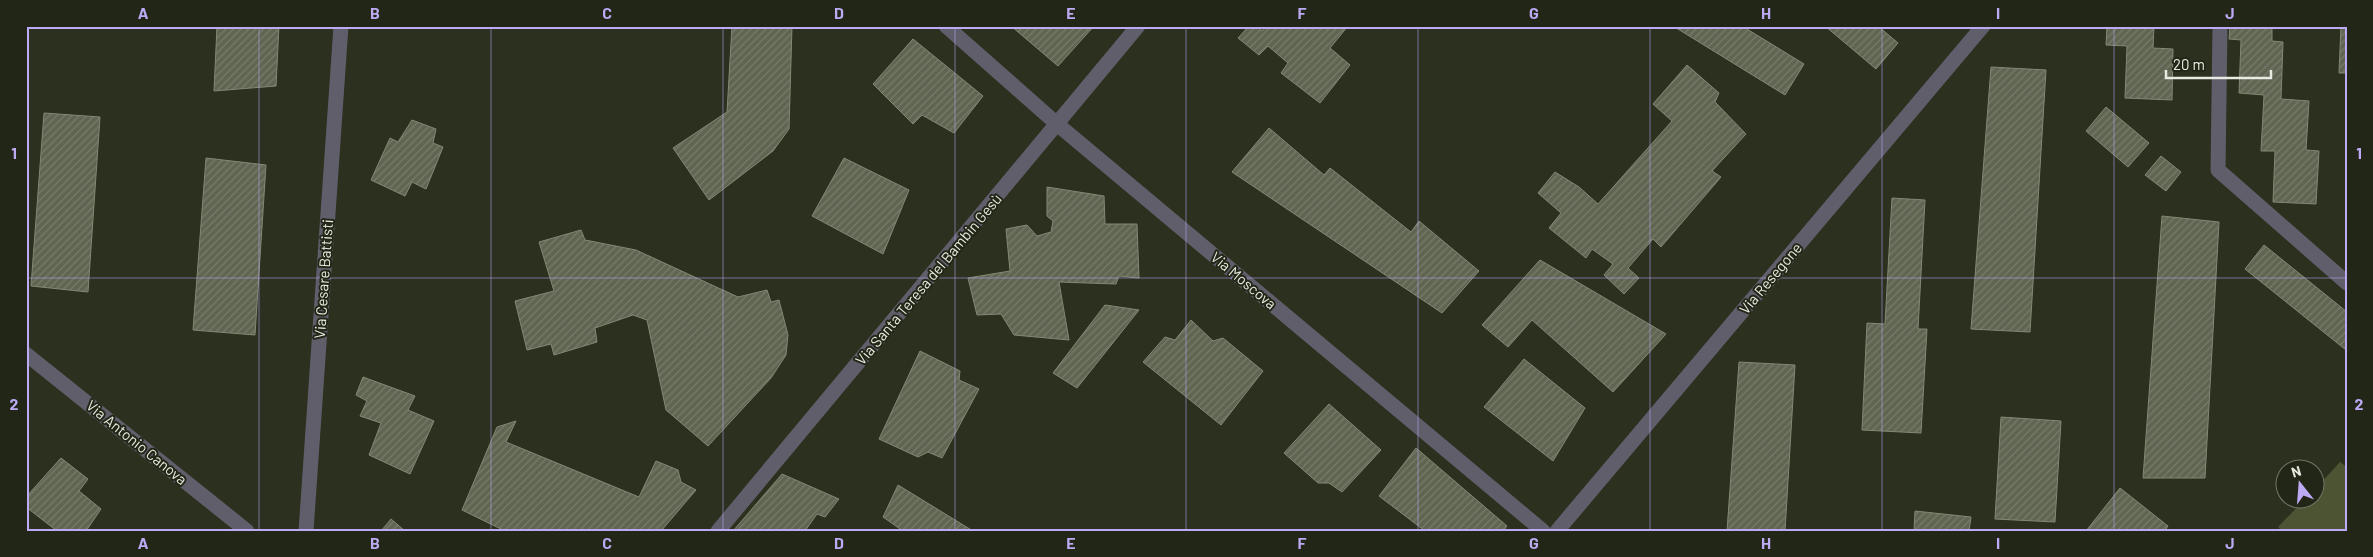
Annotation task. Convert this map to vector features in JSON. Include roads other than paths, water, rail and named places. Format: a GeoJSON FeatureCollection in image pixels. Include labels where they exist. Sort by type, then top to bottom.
{"type":"FeatureCollection","features":[{"type":"Feature","properties":{"kind":"street","name":"Via Cesare Battisti"},"geometry":{"type":"LineString","coordinates":[[306,531],[341,26]]}},
{"type":"Feature","properties":{"kind":"street","name":"Via Moscova"},"geometry":{"type":"LineString","coordinates":[[946,26],[1057,124],[1543,531]]}},
{"type":"Feature","properties":{"kind":"street","name":"Via Santa Teresa del Bambin Gesù"},"geometry":{"type":"LineString","coordinates":[[718,531],[1138,26]]}},
{"type":"Feature","properties":{"kind":"street","name":"Via Resegone"},"geometry":{"type":"LineString","coordinates":[[1557,531],[1982,26]]}},
{"type":"Feature","properties":{"kind":"street"},"geometry":{"type":"LineString","coordinates":[[2220,26],[2218,170],[2347,283]]}},
{"type":"Feature","properties":{"kind":"street","name":"Via Antonio Canova"},"geometry":{"type":"LineString","coordinates":[[26,354],[247,531]]}}]}
